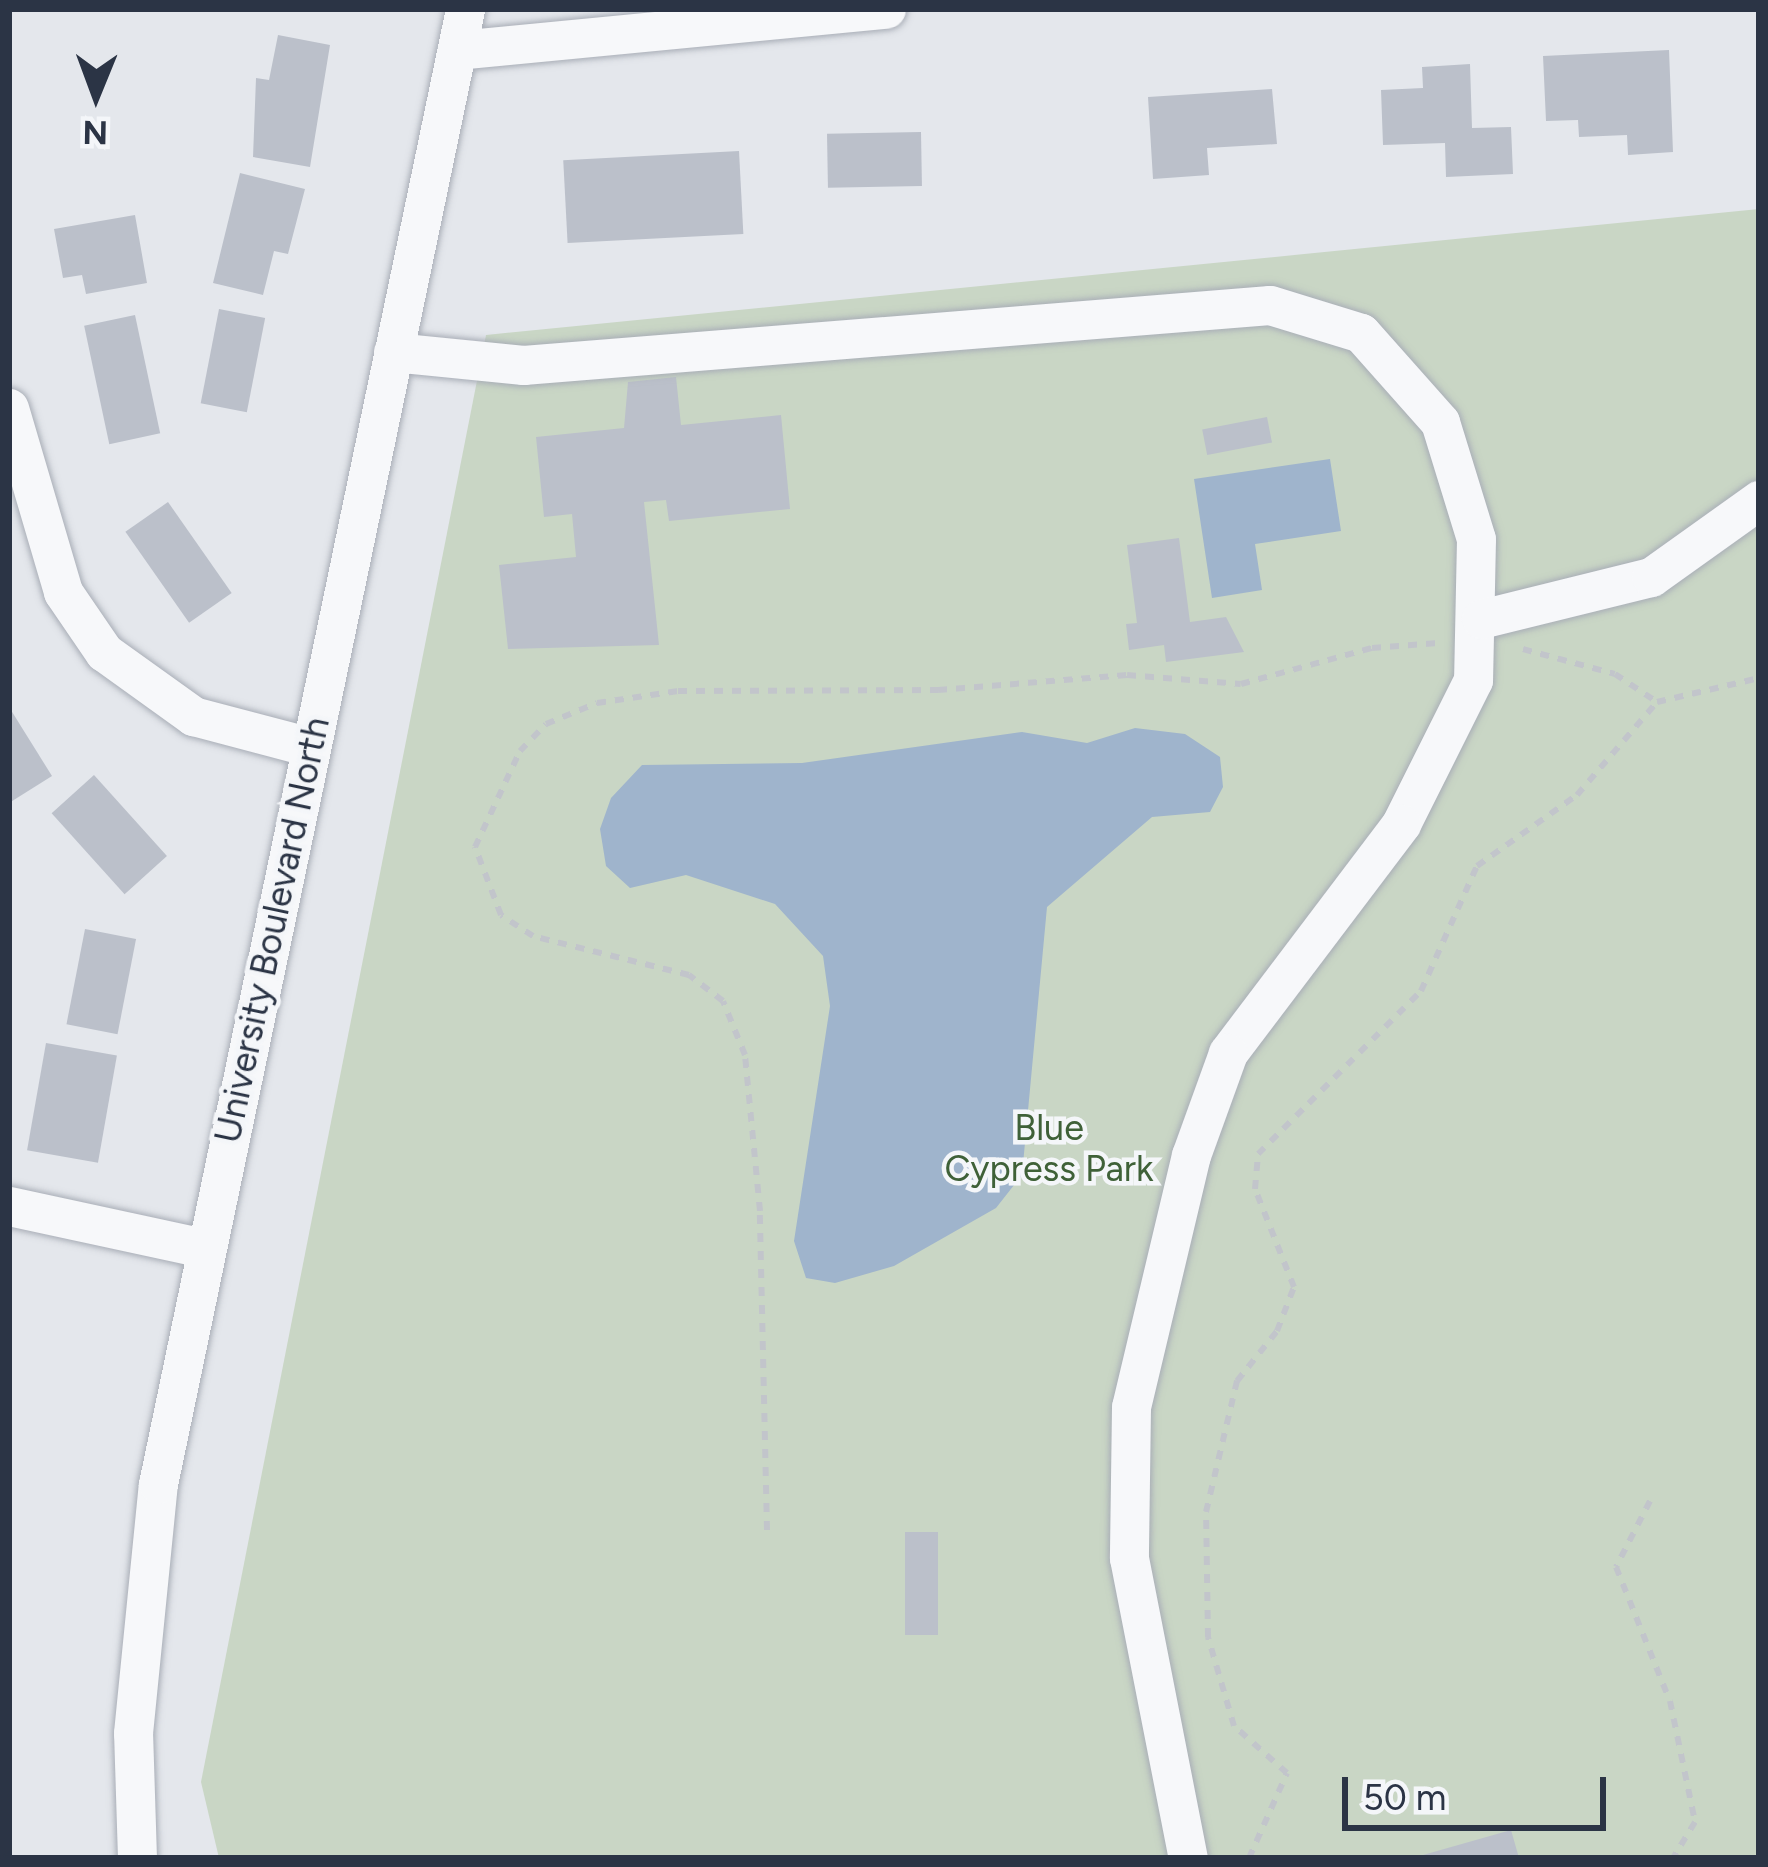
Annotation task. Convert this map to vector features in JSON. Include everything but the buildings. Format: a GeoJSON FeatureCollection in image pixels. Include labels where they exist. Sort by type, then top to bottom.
{"type":"FeatureCollection","features":[{"type":"Feature","properties":{"kind":"street","name":"University Boulevard North"},"geometry":{"type":"LineString","coordinates":[[137,1858],[143,1583],[204,1249],[465,9]]}},
{"type":"Feature","properties":{"kind":"street"},"geometry":{"type":"LineString","coordinates":[[457,50],[886,9]]}},
{"type":"Feature","properties":{"kind":"street"},"geometry":{"type":"LineString","coordinates":[[393,352],[523,365],[1148,311],[1270,305],[1361,333],[1441,422],[1475,539],[1480,632],[1441,758],[1401,824],[1228,1054],[1162,1262],[1131,1407],[1126,1500],[1139,1618],[1188,1858]]}},
{"type":"Feature","properties":{"kind":"street"},"geometry":{"type":"LineString","coordinates":[[9,408],[63,592],[104,652],[193,716],[310,747]]}},
{"type":"Feature","properties":{"kind":"street"},"geometry":{"type":"LineString","coordinates":[[1480,632],[1651,577],[1759,500]]}},
{"type":"Feature","properties":{"kind":"street"},"geometry":{"type":"LineString","coordinates":[[9,1206],[204,1249]]}},
{"type":"Feature","properties":{"kind":"path"},"geometry":{"type":"LineString","coordinates":[[767,1530],[760,1211],[745,1055],[723,1001],[689,975],[532,936],[502,915],[475,848],[520,751],[547,724],[597,703],[678,691],[938,690],[1127,675],[1241,684],[1372,649],[1480,632],[1553,651],[1657,701]]}},
{"type":"Feature","properties":{"kind":"path"},"geometry":{"type":"LineString","coordinates":[[1249,1858],[1287,1773],[1234,1726],[1208,1637],[1206,1512],[1237,1382],[1276,1331],[1294,1287],[1255,1190],[1258,1154],[1421,991],[1477,866],[1577,794],[1657,701],[1759,678]]}},
{"type":"Feature","properties":{"kind":"path"},"geometry":{"type":"LineString","coordinates":[[1650,1501],[1616,1567],[1670,1702],[1695,1822],[1673,1858]]}},
{"type":"Feature","properties":{"kind":"green space","name":"Blue Cypress Park"},"geometry":{"type":"Polygon","coordinates":[[[1759,209],[1759,1858],[219,1858],[201,1782],[486,335],[1759,209]]]}},
{"type":"Feature","properties":{"kind":"water"},"geometry":{"type":"Polygon","coordinates":[[[1330,459],[1341,531],[1255,544],[1262,590],[1212,598],[1194,479],[1330,459]]]}},
{"type":"Feature","properties":{"kind":"water"},"geometry":{"type":"Polygon","coordinates":[[[1135,728],[1185,734],[1220,757],[1223,787],[1210,812],[1152,817],[1047,907],[1022,1175],[996,1208],[894,1266],[835,1283],[806,1278],[794,1241],[830,1006],[823,956],[775,904],[686,875],[630,888],[606,866],[600,829],[611,798],[642,765],[802,763],[1022,732],[1087,743],[1135,728]]]}}]}
